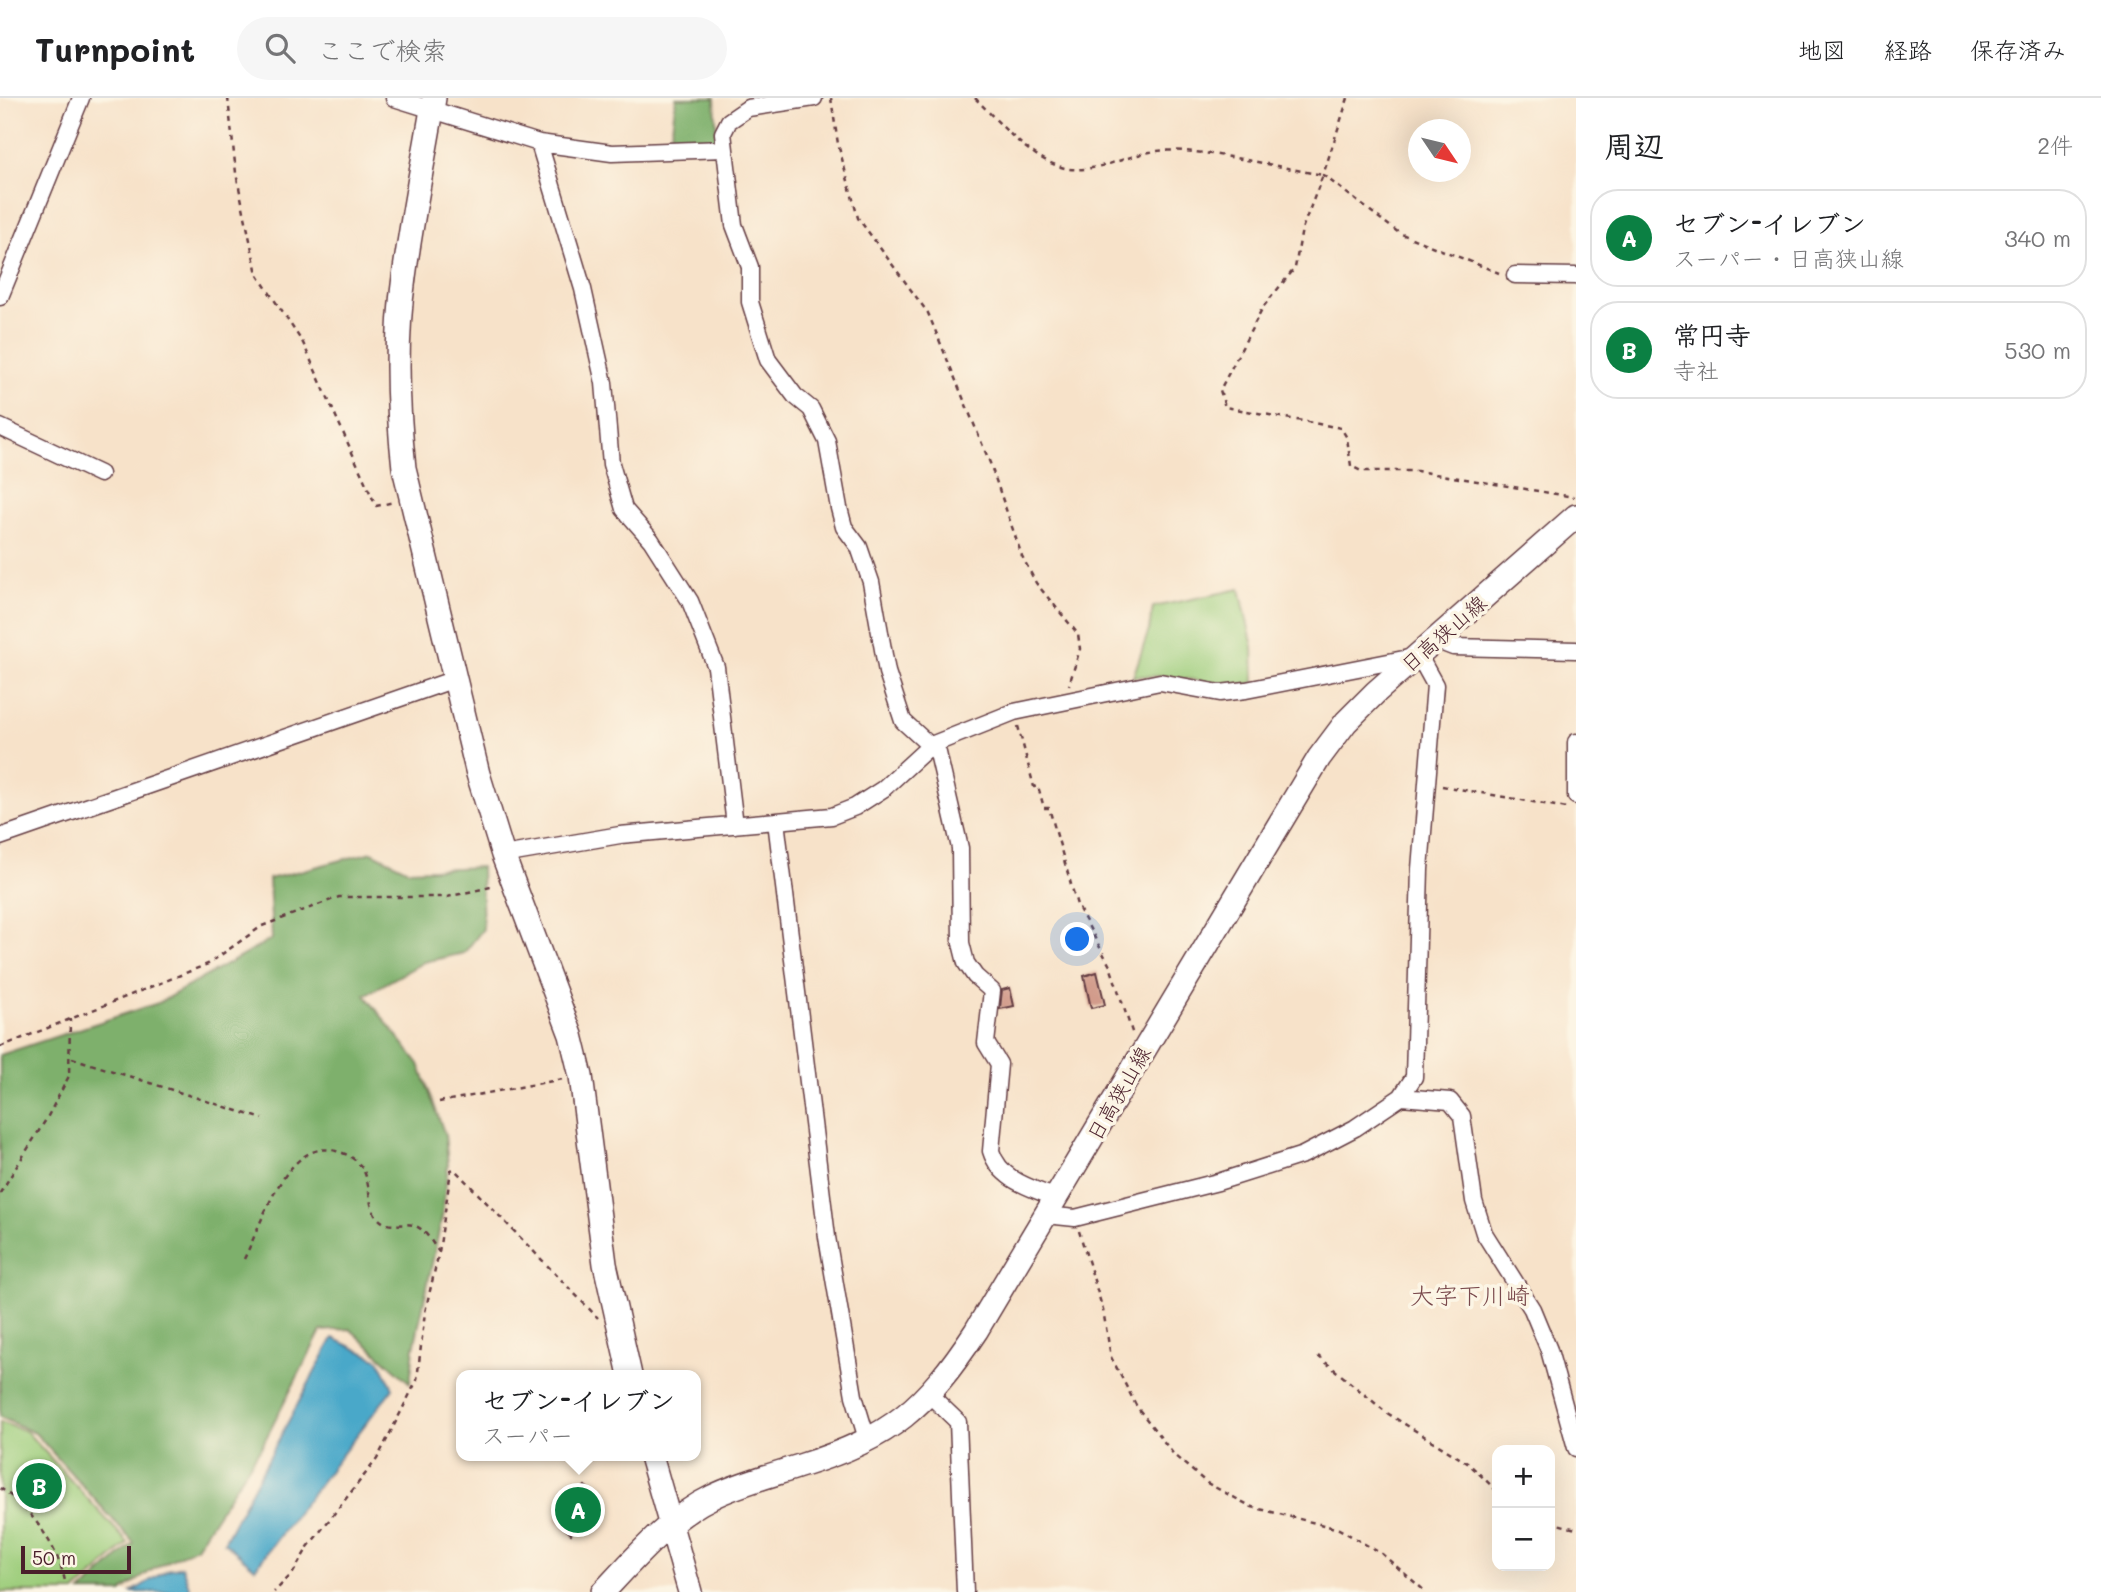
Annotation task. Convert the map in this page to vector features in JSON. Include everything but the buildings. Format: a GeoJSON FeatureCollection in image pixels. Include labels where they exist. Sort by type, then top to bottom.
{"type":"FeatureCollection","features":[{"type":"Feature","properties":{"kind":"main road"},"geometry":{"type":"LineString","coordinates":[[433,104],[404,278],[400,326],[399,418],[404,468],[478,774],[503,855],[571,1035],[580,1076],[605,1264],[629,1370]]}},
{"type":"Feature","properties":{"kind":"main road","name":"日高狭山線"},"geometry":{"type":"LineString","coordinates":[[603,1592],[671,1525],[710,1497],[817,1461],[867,1439],[913,1412],[930,1395],[976,1331],[1319,758],[1346,722],[1576,516]]}},
{"type":"Feature","properties":{"kind":"main road"},"geometry":{"type":"LineString","coordinates":[[652,1461],[690,1592]]}},
{"type":"Feature","properties":{"kind":"street"},"geometry":{"type":"LineString","coordinates":[[0,298],[81,98]]}},
{"type":"Feature","properties":{"kind":"street"},"geometry":{"type":"LineString","coordinates":[[394,98],[433,104],[539,143],[612,153],[724,149]]}},
{"type":"Feature","properties":{"kind":"street"},"geometry":{"type":"LineString","coordinates":[[814,98],[740,111],[729,121],[723,133],[734,225],[750,267],[750,302],[768,360],[819,422],[827,441],[844,527],[859,547],[871,582],[887,673],[903,721],[938,753],[960,848],[961,943],[965,963],[992,991],[986,1043],[999,1064],[991,1151],[995,1164],[1003,1174],[1051,1206],[1075,1218],[1218,1182],[1303,1155],[1355,1128],[1401,1097],[1414,1077],[1420,869],[1435,685],[1427,648]]}},
{"type":"Feature","properties":{"kind":"street"},"geometry":{"type":"LineString","coordinates":[[539,143],[583,289],[604,383],[611,464],[620,499],[624,509],[651,541],[690,601],[716,667],[735,825]]}},
{"type":"Feature","properties":{"kind":"street"},"geometry":{"type":"LineString","coordinates":[[1516,275],[1576,276]]}},
{"type":"Feature","properties":{"kind":"street"},"geometry":{"type":"LineString","coordinates":[[0,427],[100,474]]}},
{"type":"Feature","properties":{"kind":"street"},"geometry":{"type":"LineString","coordinates":[[503,855],[620,835],[832,816],[855,807],[883,789],[931,745],[1014,712],[1160,682],[1220,693],[1246,691],[1427,648],[1576,650]]}},
{"type":"Feature","properties":{"kind":"street"},"geometry":{"type":"LineString","coordinates":[[0,837],[455,679]]}},
{"type":"Feature","properties":{"kind":"street"},"geometry":{"type":"LineString","coordinates":[[1576,742],[1576,796]]}},
{"type":"Feature","properties":{"kind":"street"},"geometry":{"type":"LineString","coordinates":[[776,821],[827,1237],[854,1396],[867,1439]]}},
{"type":"Feature","properties":{"kind":"street"},"geometry":{"type":"LineString","coordinates":[[1401,1097],[1450,1101],[1462,1116],[1474,1201],[1484,1233],[1532,1310],[1549,1350],[1576,1448]]}},
{"type":"Feature","properties":{"kind":"street"},"geometry":{"type":"LineString","coordinates":[[930,1395],[958,1422],[965,1592]]}},
{"type":"Feature","properties":{"kind":"path"},"geometry":{"type":"LineString","coordinates":[[228,98],[236,173],[257,274],[303,343],[376,506],[411,498]]}},
{"type":"Feature","properties":{"kind":"path"},"geometry":{"type":"LineString","coordinates":[[831,98],[838,144],[858,218],[928,313],[990,463],[1022,556],[1036,583],[1070,620],[1078,634],[1080,649],[1064,701]]}},
{"type":"Feature","properties":{"kind":"path"},"geometry":{"type":"LineString","coordinates":[[975,98],[1021,144],[1064,168],[1081,169],[1154,151],[1189,152],[1323,175],[1398,233],[1497,273],[1516,275]]}},
{"type":"Feature","properties":{"kind":"path"},"geometry":{"type":"LineString","coordinates":[[1348,98],[1302,229],[1295,268],[1263,307],[1226,374],[1220,390],[1221,400],[1225,407],[1340,428],[1347,438],[1351,466],[1362,471],[1417,471],[1576,497]]}},
{"type":"Feature","properties":{"kind":"path"},"geometry":{"type":"LineString","coordinates":[[1014,712],[1034,787],[1038,786],[1044,808],[1049,808],[1077,905],[1110,966],[1130,1032],[1145,1046]]}},
{"type":"Feature","properties":{"kind":"path"},"geometry":{"type":"LineString","coordinates":[[1427,783],[1568,808],[1576,804]]}},
{"type":"Feature","properties":{"kind":"path"},"geometry":{"type":"LineString","coordinates":[[0,1047],[208,964],[262,926],[339,897],[447,897],[513,882]]}},
{"type":"Feature","properties":{"kind":"path"},"geometry":{"type":"LineString","coordinates":[[0,1194],[47,1118],[69,1076],[72,1058],[70,1019]]}},
{"type":"Feature","properties":{"kind":"path"},"geometry":{"type":"LineString","coordinates":[[72,1058],[263,1119]]}},
{"type":"Feature","properties":{"kind":"path"},"geometry":{"type":"LineString","coordinates":[[439,1102],[580,1076]]}},
{"type":"Feature","properties":{"kind":"path"},"geometry":{"type":"LineString","coordinates":[[244,1259],[288,1170],[309,1151],[322,1148],[346,1153],[364,1169],[377,1217],[387,1226],[413,1225],[422,1230],[439,1252]]}},
{"type":"Feature","properties":{"kind":"path"},"geometry":{"type":"LineString","coordinates":[[274,1592],[293,1573],[308,1547],[377,1459],[417,1380],[423,1325],[439,1252],[451,1170],[454,1169],[506,1220],[583,1305],[600,1320],[618,1328]]}},
{"type":"Feature","properties":{"kind":"path"},"geometry":{"type":"LineString","coordinates":[[1075,1218],[1103,1310],[1111,1357],[1137,1407],[1175,1456],[1207,1483],[1252,1507],[1339,1529],[1382,1554],[1426,1592]]}},
{"type":"Feature","properties":{"kind":"path"},"geometry":{"type":"LineString","coordinates":[[1318,1356],[1387,1413],[1425,1440],[1469,1464],[1492,1487]]}},
{"type":"Feature","properties":{"kind":"path"},"geometry":{"type":"LineString","coordinates":[[0,1488],[10,1494],[47,1537],[61,1565],[65,1581]]}},
{"type":"Feature","properties":{"kind":"path"},"geometry":{"type":"LineString","coordinates":[[1555,1523],[1576,1529]]}},
{"type":"Feature","properties":{"kind":"green space"},"geometry":{"type":"Polygon","coordinates":[[[676,98],[715,98],[717,143],[692,139],[670,144],[676,98]]]}},
{"type":"Feature","properties":{"kind":"green space"},"geometry":{"type":"Polygon","coordinates":[[[1240,589],[1253,647],[1254,683],[1133,677],[1149,630],[1153,607],[1240,589]]]}},
{"type":"Feature","properties":{"kind":"green space"},"geometry":{"type":"Polygon","coordinates":[[[372,852],[408,870],[481,867],[483,929],[464,953],[424,962],[365,995],[419,1064],[445,1135],[448,1165],[442,1217],[414,1348],[410,1383],[350,1329],[321,1331],[262,1446],[196,1547],[155,1568],[121,1592],[81,1592],[134,1543],[35,1433],[0,1417],[0,1055],[158,1003],[272,939],[269,879],[372,852]]]}},
{"type":"Feature","properties":{"kind":"green space"},"geometry":{"type":"Polygon","coordinates":[[[0,1422],[26,1431],[128,1543],[75,1592],[0,1592],[0,1422]]]}},
{"type":"Feature","properties":{"kind":"water"},"geometry":{"type":"Polygon","coordinates":[[[333,1338],[379,1360],[393,1388],[255,1568],[224,1542],[333,1338]]]}},
{"type":"Feature","properties":{"kind":"water"},"geometry":{"type":"Polygon","coordinates":[[[182,1566],[191,1592],[132,1592],[167,1570],[182,1566]]]}},
{"type":"Feature","properties":{"kind":"place","name":"常円寺"},"geometry":{"type":"Point","coordinates":[39,1486]}},
{"type":"Feature","properties":{"kind":"place","name":"セブン-イレブン"},"geometry":{"type":"Point","coordinates":[578,1510]}},
{"type":"Feature","properties":{"kind":"district","name":"大字下川崎"},"geometry":{"type":"Point","coordinates":[1470,1294]}}]}
